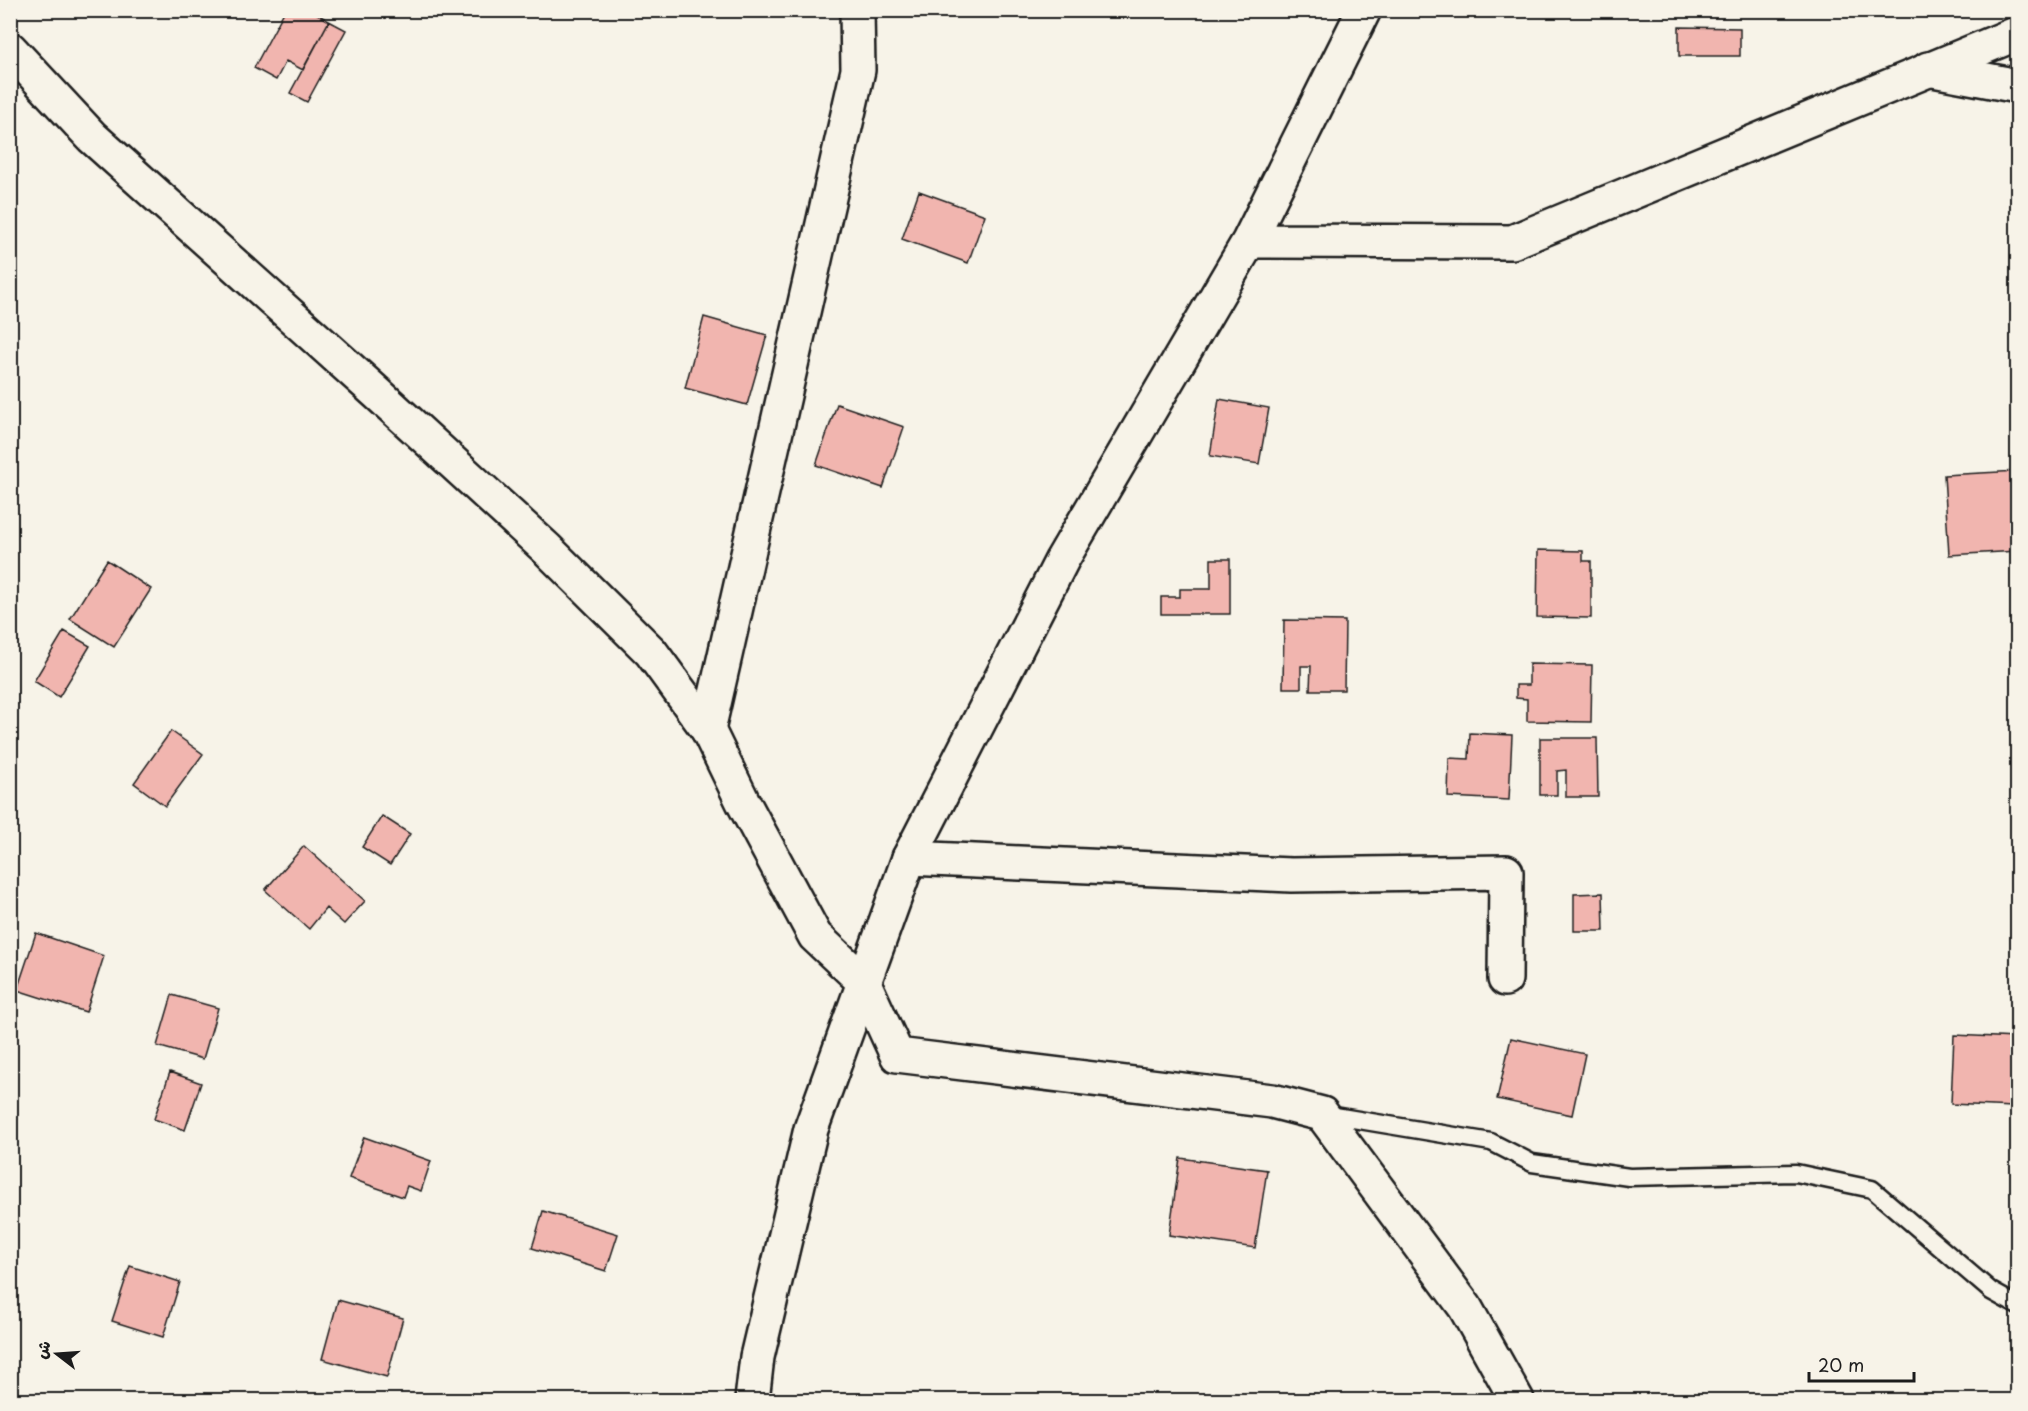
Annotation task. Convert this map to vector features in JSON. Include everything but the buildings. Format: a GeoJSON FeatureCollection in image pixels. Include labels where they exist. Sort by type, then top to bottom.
{"type":"FeatureCollection","features":[{"type":"Feature","properties":{"kind":"street"},"geometry":{"type":"LineString","coordinates":[[708,730],[858,70],[857,10]]}},
{"type":"Feature","properties":{"kind":"street"},"geometry":{"type":"LineString","coordinates":[[752,1401],[757,1357],[811,1129],[909,858],[1062,560],[1248,242],[1364,10]]}},
{"type":"Feature","properties":{"kind":"street"},"geometry":{"type":"LineString","coordinates":[[1248,242],[1512,242],[2018,33]]}},
{"type":"Feature","properties":{"kind":"street"},"geometry":{"type":"LineString","coordinates":[[10,49],[92,137],[377,393],[563,565],[651,652],[708,730],[743,802],[815,936],[863,981],[897,1055],[1272,1101],[1322,1114],[1465,1307],[1516,1401]]}},
{"type":"Feature","properties":{"kind":"street"},"geometry":{"type":"LineString","coordinates":[[1928,69],[2018,86]]}},
{"type":"Feature","properties":{"kind":"street"},"geometry":{"type":"LineString","coordinates":[[909,858],[1291,875],[1506,872],[1505,979]]}},
{"type":"Feature","properties":{"kind":"lane"},"geometry":{"type":"LineString","coordinates":[[1322,1114],[1491,1142],[1532,1163],[1618,1175],[1796,1173],[1872,1189],[1991,1291],[2018,1306]]}}]}
